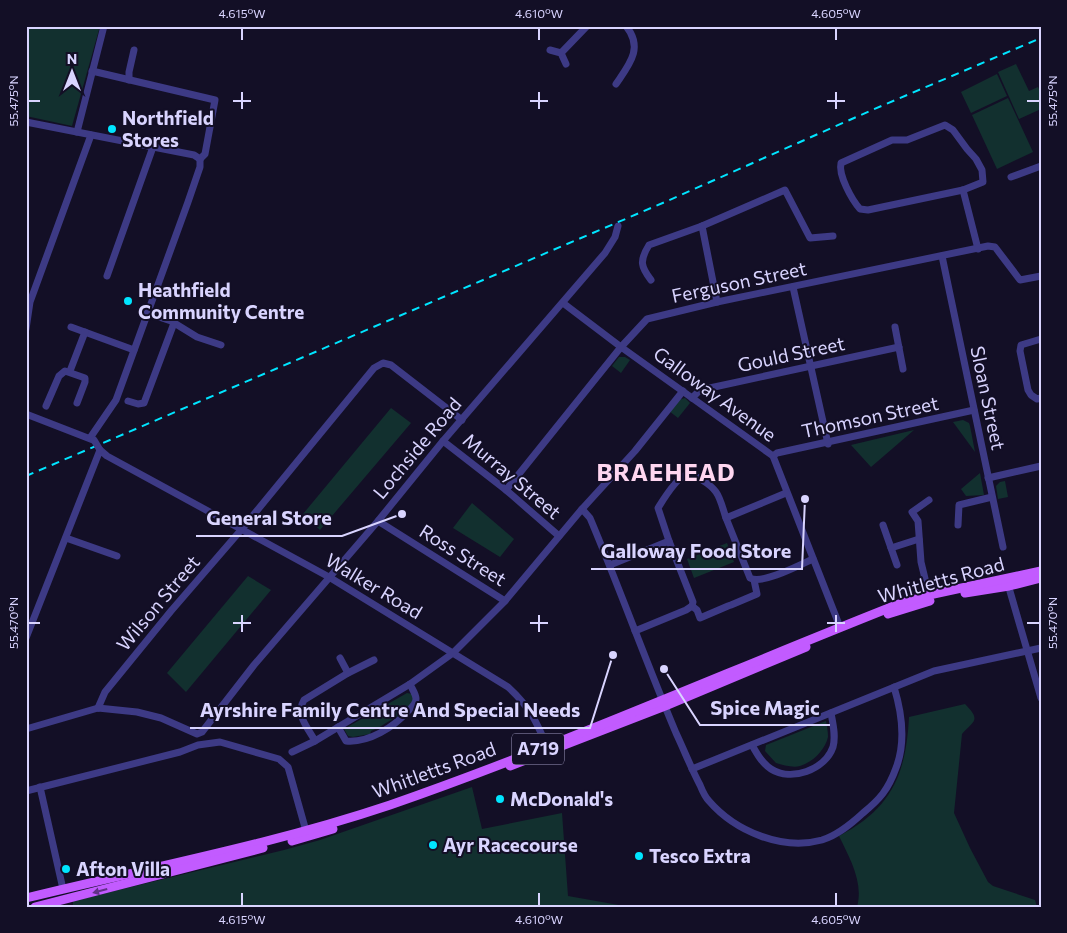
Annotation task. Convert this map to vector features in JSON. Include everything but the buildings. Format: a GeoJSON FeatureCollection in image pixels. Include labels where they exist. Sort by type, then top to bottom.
{"type":"FeatureCollection","features":[{"type":"Feature","properties":{"kind":"main road","name":"Whitletts Road"},"geometry":{"type":"LineString","coordinates":[[36,907],[66,903],[308,837],[548,749],[882,616],[928,601],[1008,582],[1041,570]]}},
{"type":"Feature","properties":{"kind":"main road","name":"Whitletts Road"},"geometry":{"type":"LineString","coordinates":[[664,703],[840,627],[899,604],[929,595],[1041,578]]}},
{"type":"Feature","properties":{"kind":"main road","name":"Whitletts Road"},"geometry":{"type":"LineString","coordinates":[[26,898],[306,831],[390,805],[548,749]]}},
{"type":"Feature","properties":{"kind":"main road"},"geometry":{"type":"LineString","coordinates":[[63,889],[66,903]]}},
{"type":"Feature","properties":{"kind":"street"},"geometry":{"type":"LineString","coordinates":[[77,132],[104,26]]}},
{"type":"Feature","properties":{"kind":"street"},"geometry":{"type":"LineString","coordinates":[[561,53],[587,26]]}},
{"type":"Feature","properties":{"kind":"street"},"geometry":{"type":"LineString","coordinates":[[616,84],[632,61],[634,50],[633,34],[626,26]]}},
{"type":"Feature","properties":{"kind":"street"},"geometry":{"type":"LineString","coordinates":[[129,80],[134,50]]}},
{"type":"Feature","properties":{"kind":"street"},"geometry":{"type":"LineString","coordinates":[[550,50],[561,53]]}},
{"type":"Feature","properties":{"kind":"street"},"geometry":{"type":"LineString","coordinates":[[561,53],[566,64]]}},
{"type":"Feature","properties":{"kind":"street"},"geometry":{"type":"LineString","coordinates":[[92,71],[215,100],[205,154],[200,159],[200,167],[116,400],[92,439]]}},
{"type":"Feature","properties":{"kind":"street"},"geometry":{"type":"LineString","coordinates":[[26,122],[194,155],[200,159]]}},
{"type":"Feature","properties":{"kind":"street"},"geometry":{"type":"LineString","coordinates":[[945,125],[953,130],[982,170],[983,182],[963,190],[868,210],[860,210],[851,197],[839,169],[841,163],[846,160],[892,140],[907,140],[945,125]]}},
{"type":"Feature","properties":{"kind":"street"},"geometry":{"type":"LineString","coordinates":[[26,329],[30,302],[91,135]]}},
{"type":"Feature","properties":{"kind":"street"},"geometry":{"type":"LineString","coordinates":[[107,276],[153,147]]}},
{"type":"Feature","properties":{"kind":"street"},"geometry":{"type":"LineString","coordinates":[[1011,177],[1041,166]]}},
{"type":"Feature","properties":{"kind":"street"},"geometry":{"type":"LineString","coordinates":[[651,280],[642,269],[642,261],[649,246],[702,226],[786,190],[810,238],[833,236]]}},
{"type":"Feature","properties":{"kind":"street"},"geometry":{"type":"LineString","coordinates":[[963,190],[978,249]]}},
{"type":"Feature","properties":{"kind":"street","name":"Lochside Road"},"geometry":{"type":"LineString","coordinates":[[98,708],[137,712],[161,718],[197,734],[202,732],[254,665],[378,521],[443,440],[605,253],[615,237],[618,226]]}},
{"type":"Feature","properties":{"kind":"street"},"geometry":{"type":"LineString","coordinates":[[702,226],[717,302]]}},
{"type":"Feature","properties":{"kind":"street","name":"Ferguson Street"},"geometry":{"type":"LineString","coordinates":[[506,490],[621,347],[647,319],[717,302],[988,246],[995,247],[1020,280],[1041,276]]}},
{"type":"Feature","properties":{"kind":"street","name":"Sloan Street"},"geometry":{"type":"LineString","coordinates":[[942,256],[1003,547]]}},
{"type":"Feature","properties":{"kind":"street"},"geometry":{"type":"LineString","coordinates":[[793,286],[828,444]]}},
{"type":"Feature","properties":{"kind":"street","name":"Galloway Avenue"},"geometry":{"type":"LineString","coordinates":[[563,303],[773,456],[840,627]]}},
{"type":"Feature","properties":{"kind":"street"},"geometry":{"type":"LineString","coordinates":[[147,313],[174,323],[197,337],[221,345]]}},
{"type":"Feature","properties":{"kind":"street"},"geometry":{"type":"LineString","coordinates":[[128,401],[141,404],[147,398],[174,323]]}},
{"type":"Feature","properties":{"kind":"street"},"geometry":{"type":"LineString","coordinates":[[71,327],[134,350]]}},
{"type":"Feature","properties":{"kind":"street"},"geometry":{"type":"LineString","coordinates":[[895,327],[903,369]]}},
{"type":"Feature","properties":{"kind":"street"},"geometry":{"type":"LineString","coordinates":[[70,371],[85,332]]}},
{"type":"Feature","properties":{"kind":"street"},"geometry":{"type":"LineString","coordinates":[[1041,339],[1021,345],[1020,351],[1030,395],[1036,399],[1041,398]]}},
{"type":"Feature","properties":{"kind":"street","name":"Gould Street"},"geometry":{"type":"LineString","coordinates":[[692,398],[699,391],[705,389],[899,347]]}},
{"type":"Feature","properties":{"kind":"street","name":"Wilson Street"},"geometry":{"type":"LineString","coordinates":[[98,708],[105,692],[374,368],[383,363],[391,365],[462,420]]}},
{"type":"Feature","properties":{"kind":"street"},"geometry":{"type":"LineString","coordinates":[[46,406],[50,388],[61,373],[65,371],[70,371],[85,378],[85,392],[77,403]]}},
{"type":"Feature","properties":{"kind":"street"},"geometry":{"type":"LineString","coordinates":[[292,752],[315,741],[410,684],[453,653],[505,600],[582,509],[635,451],[683,391]]}},
{"type":"Feature","properties":{"kind":"street","name":"Thomson Street"},"geometry":{"type":"LineString","coordinates":[[773,456],[777,453],[828,444],[974,410]]}},
{"type":"Feature","properties":{"kind":"street"},"geometry":{"type":"LineString","coordinates":[[26,414],[92,439],[100,450],[26,638]]}},
{"type":"Feature","properties":{"kind":"street","name":"Murray Street"},"geometry":{"type":"LineString","coordinates":[[443,440],[506,490],[559,536]]}},
{"type":"Feature","properties":{"kind":"street","name":"Walker Road"},"geometry":{"type":"LineString","coordinates":[[100,450],[107,456],[329,577],[508,687],[524,702],[534,717],[548,749]]}},
{"type":"Feature","properties":{"kind":"street"},"geometry":{"type":"LineString","coordinates":[[988,478],[1041,466]]}},
{"type":"Feature","properties":{"kind":"street"},"geometry":{"type":"LineString","coordinates":[[692,606],[692,597],[669,541],[658,508],[681,478],[686,475],[692,475],[711,486],[716,492],[750,578],[763,580],[813,559]]}},
{"type":"Feature","properties":{"kind":"street"},"geometry":{"type":"LineString","coordinates":[[726,518],[786,493]]}},
{"type":"Feature","properties":{"kind":"street"},"geometry":{"type":"LineString","coordinates":[[958,526],[960,505],[992,497]]}},
{"type":"Feature","properties":{"kind":"street"},"geometry":{"type":"LineString","coordinates":[[929,500],[912,512],[918,522],[921,562],[929,595]]}},
{"type":"Feature","properties":{"kind":"street"},"geometry":{"type":"LineString","coordinates":[[582,509],[590,518],[610,565],[692,769],[708,800],[728,820],[755,834],[774,840],[797,842],[822,840],[845,829],[882,797],[896,768],[901,743],[902,722],[894,686]]}},
{"type":"Feature","properties":{"kind":"street","name":"Ross Street"},"geometry":{"type":"LineString","coordinates":[[378,521],[505,600]]}},
{"type":"Feature","properties":{"kind":"street"},"geometry":{"type":"LineString","coordinates":[[883,525],[897,565]]}},
{"type":"Feature","properties":{"kind":"street"},"geometry":{"type":"LineString","coordinates":[[66,538],[116,556]]}},
{"type":"Feature","properties":{"kind":"street"},"geometry":{"type":"LineString","coordinates":[[891,548],[919,539]]}},
{"type":"Feature","properties":{"kind":"street"},"geometry":{"type":"LineString","coordinates":[[610,565],[669,541]]}},
{"type":"Feature","properties":{"kind":"street"},"geometry":{"type":"LineString","coordinates":[[692,606],[697,610],[700,618],[729,606],[757,594],[754,580]]}},
{"type":"Feature","properties":{"kind":"street"},"geometry":{"type":"LineString","coordinates":[[1008,582],[1041,698]]}},
{"type":"Feature","properties":{"kind":"street"},"geometry":{"type":"LineString","coordinates":[[635,630],[692,606]]}},
{"type":"Feature","properties":{"kind":"street"},"geometry":{"type":"LineString","coordinates":[[692,769],[934,671],[1041,648]]}},
{"type":"Feature","properties":{"kind":"street"},"geometry":{"type":"LineString","coordinates":[[340,658],[348,673]]}},
{"type":"Feature","properties":{"kind":"street"},"geometry":{"type":"LineString","coordinates":[[315,741],[300,715],[304,700],[348,673],[374,660]]}},
{"type":"Feature","properties":{"kind":"street"},"geometry":{"type":"LineString","coordinates":[[338,727],[346,741],[352,741],[377,734],[392,726],[416,701],[410,684]]}},
{"type":"Feature","properties":{"kind":"street"},"geometry":{"type":"LineString","coordinates":[[26,729],[98,708]]}},
{"type":"Feature","properties":{"kind":"street"},"geometry":{"type":"LineString","coordinates":[[752,745],[760,760],[772,770],[796,774],[810,770],[829,756],[833,746],[834,729],[831,713]]}},
{"type":"Feature","properties":{"kind":"street"},"geometry":{"type":"LineString","coordinates":[[26,791],[180,752],[198,745],[220,742],[279,759],[288,767],[306,831]]}},
{"type":"Feature","properties":{"kind":"street"},"geometry":{"type":"LineString","coordinates":[[40,788],[63,889]]}},
{"type":"Feature","properties":{"kind":"green space"},"geometry":{"type":"Polygon","coordinates":[[[26,26],[100,26],[72,126],[26,116],[26,26]]]}},
{"type":"Feature","properties":{"kind":"green space"},"geometry":{"type":"Polygon","coordinates":[[[1016,64],[1029,91],[1038,87],[1041,93],[1041,109],[1019,119],[998,72],[1016,64]]]}},
{"type":"Feature","properties":{"kind":"green space"},"geometry":{"type":"Polygon","coordinates":[[[997,74],[1007,96],[971,113],[961,92],[997,74]]]}},
{"type":"Feature","properties":{"kind":"green space"},"geometry":{"type":"Polygon","coordinates":[[[1008,98],[1033,152],[997,169],[972,115],[1008,98]]]}},
{"type":"Feature","properties":{"kind":"green space"},"geometry":{"type":"Polygon","coordinates":[[[619,357],[625,357],[630,360],[621,373],[612,366],[619,357]]]}},
{"type":"Feature","properties":{"kind":"green space"},"geometry":{"type":"Polygon","coordinates":[[[685,398],[690,403],[678,418],[669,411],[678,400],[685,398]]]}},
{"type":"Feature","properties":{"kind":"green space"},"geometry":{"type":"Polygon","coordinates":[[[391,408],[411,423],[320,530],[303,514],[391,408]]]}},
{"type":"Feature","properties":{"kind":"green space"},"geometry":{"type":"Polygon","coordinates":[[[963,420],[969,423],[975,452],[953,422],[963,420]]]}},
{"type":"Feature","properties":{"kind":"green space"},"geometry":{"type":"Polygon","coordinates":[[[914,430],[871,467],[851,445],[914,430]]]}},
{"type":"Feature","properties":{"kind":"green space"},"geometry":{"type":"Polygon","coordinates":[[[980,473],[984,495],[966,496],[961,489],[980,473]]]}},
{"type":"Feature","properties":{"kind":"green space"},"geometry":{"type":"Polygon","coordinates":[[[1005,481],[1008,497],[998,499],[996,486],[1000,482],[1005,481]]]}},
{"type":"Feature","properties":{"kind":"green space"},"geometry":{"type":"Polygon","coordinates":[[[472,503],[514,539],[500,557],[453,528],[472,503]]]}},
{"type":"Feature","properties":{"kind":"green space"},"geometry":{"type":"Polygon","coordinates":[[[727,543],[734,562],[694,578],[687,559],[727,543]]]}},
{"type":"Feature","properties":{"kind":"green space"},"geometry":{"type":"Polygon","coordinates":[[[248,576],[271,590],[186,692],[167,673],[248,576]]]}},
{"type":"Feature","properties":{"kind":"green space"},"geometry":{"type":"Polygon","coordinates":[[[407,693],[412,694],[414,701],[402,715],[371,731],[370,734],[348,736],[344,729],[407,693]]]}},
{"type":"Feature","properties":{"kind":"green space"},"geometry":{"type":"Polygon","coordinates":[[[965,704],[973,714],[974,720],[962,734],[954,813],[988,882],[993,886],[1035,900],[1037,907],[857,907],[859,888],[857,879],[839,836],[857,826],[871,814],[883,802],[892,788],[904,756],[909,717],[965,704]]]}},
{"type":"Feature","properties":{"kind":"green space"},"geometry":{"type":"Polygon","coordinates":[[[826,721],[828,737],[826,742],[818,755],[805,764],[794,767],[776,763],[765,751],[766,745],[826,721]]]}},
{"type":"Feature","properties":{"kind":"green space","name":"Ayr Racecourse"},"geometry":{"type":"Polygon","coordinates":[[[472,787],[482,829],[562,813],[568,896],[630,907],[73,907],[73,901],[320,840],[472,787]]]}},
{"type":"Feature","properties":{"kind":"railway"},"geometry":{"type":"LineString","coordinates":[[26,476],[665,202],[872,110],[1041,38]]}},
{"type":"Feature","properties":{"kind":"place","name":"Northfield Stores"},"geometry":{"type":"Point","coordinates":[112,129]}},
{"type":"Feature","properties":{"kind":"place","name":"Heathfield Community Centre"},"geometry":{"type":"Point","coordinates":[128,301]}},
{"type":"Feature","properties":{"kind":"place","name":"Galloway Food Store"},"geometry":{"type":"Point","coordinates":[805,499]}},
{"type":"Feature","properties":{"kind":"place","name":"General Store"},"geometry":{"type":"Point","coordinates":[402,514]}},
{"type":"Feature","properties":{"kind":"place","name":"Ayrshire Family Centre And Special Needs"},"geometry":{"type":"Point","coordinates":[613,655]}},
{"type":"Feature","properties":{"kind":"place","name":"Spice Magic"},"geometry":{"type":"Point","coordinates":[664,669]}},
{"type":"Feature","properties":{"kind":"place","name":"McDonald's"},"geometry":{"type":"Point","coordinates":[500,799]}},
{"type":"Feature","properties":{"kind":"place","name":"Ayr Racecourse"},"geometry":{"type":"Point","coordinates":[433,845]}},
{"type":"Feature","properties":{"kind":"place","name":"Tesco Extra"},"geometry":{"type":"Point","coordinates":[639,856]}},
{"type":"Feature","properties":{"kind":"place","name":"Afton Villa"},"geometry":{"type":"Point","coordinates":[66,869]}},
{"type":"Feature","properties":{"kind":"district","name":"BRAEHEAD"},"geometry":{"type":"Point","coordinates":[666,473]}}]}
